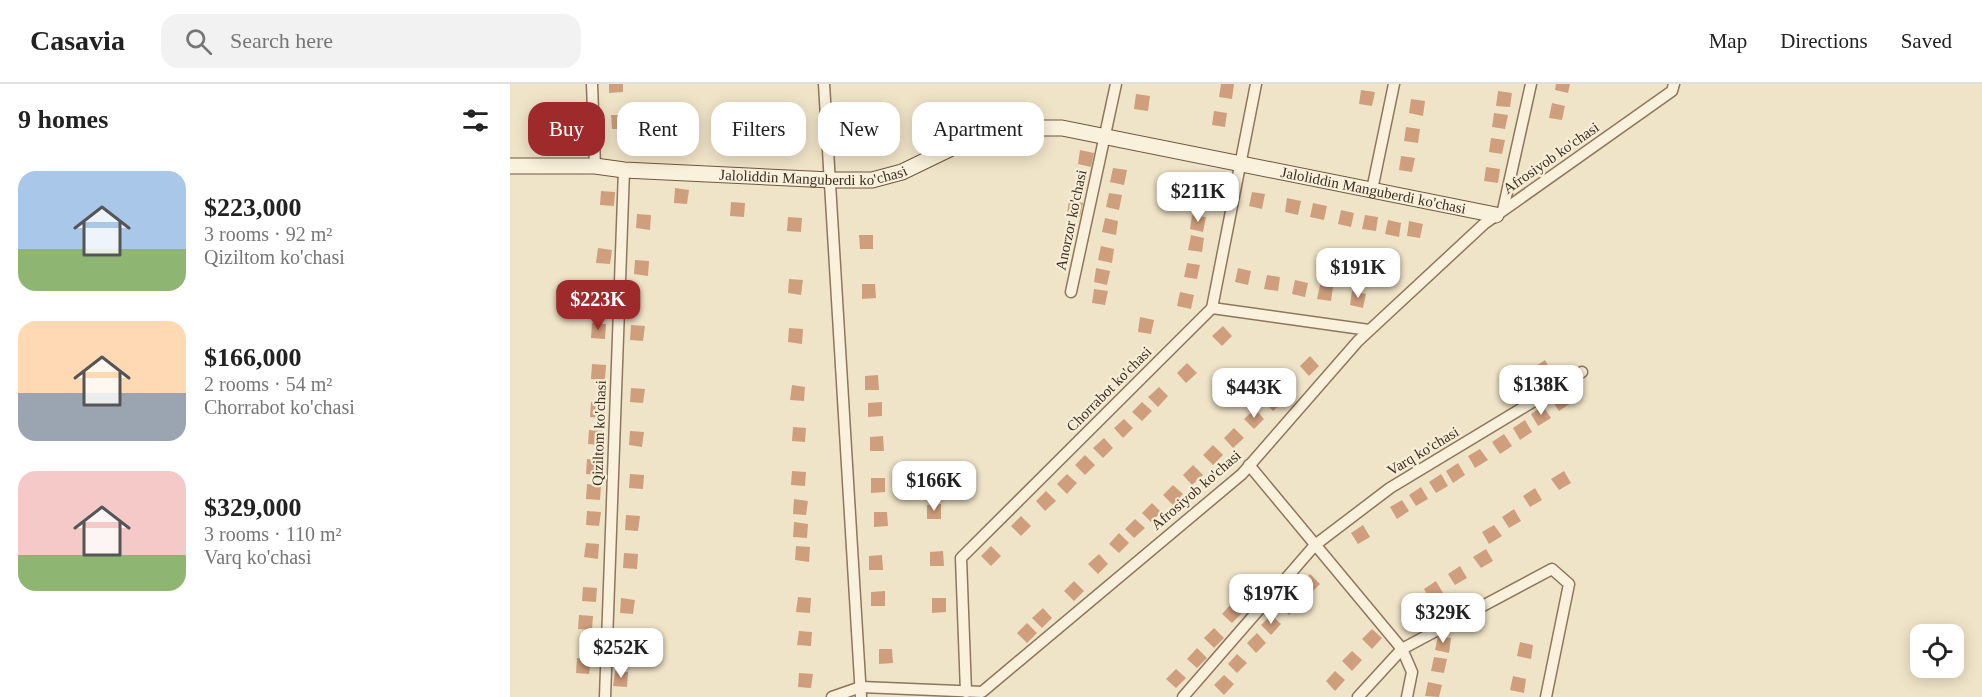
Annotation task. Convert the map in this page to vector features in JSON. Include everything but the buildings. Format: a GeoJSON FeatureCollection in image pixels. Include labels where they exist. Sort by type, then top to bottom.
{"type":"FeatureCollection","features":[{"type":"Feature","properties":{"kind":"street"},"geometry":{"type":"LineString","coordinates":[[592,84],[595,166]]}},
{"type":"Feature","properties":{"kind":"street"},"geometry":{"type":"LineString","coordinates":[[824,84],[861,692],[832,697]]}},
{"type":"Feature","properties":{"kind":"street","name":"Anorzor ko'chasi"},"geometry":{"type":"LineString","coordinates":[[1071,292],[1116,84]]}},
{"type":"Feature","properties":{"kind":"street"},"geometry":{"type":"LineString","coordinates":[[1256,84],[1212,308],[1370,330]]}},
{"type":"Feature","properties":{"kind":"street"},"geometry":{"type":"LineString","coordinates":[[1372,190],[1394,84]]}},
{"type":"Feature","properties":{"kind":"street"},"geometry":{"type":"LineString","coordinates":[[1500,213],[1531,84]]}},
{"type":"Feature","properties":{"kind":"street","name":"Afrosiyob ko'chasi"},"geometry":{"type":"LineString","coordinates":[[861,692],[982,692],[1249,465],[1370,330],[1500,213],[1672,91],[1674,84]]}},
{"type":"Feature","properties":{"kind":"street","name":"Jaloliddin Manguberdi ko'chasi"},"geometry":{"type":"LineString","coordinates":[[510,166],[595,166],[624,170],[872,180],[902,172],[966,141],[1015,128],[1062,128],[1372,190],[1500,213]]}},
{"type":"Feature","properties":{"kind":"street","name":"Qiziltom ko'chasi"},"geometry":{"type":"LineString","coordinates":[[605,697],[624,170]]}},
{"type":"Feature","properties":{"kind":"street","name":"Chorrabot ko'chasi"},"geometry":{"type":"LineString","coordinates":[[966,692],[961,558],[1212,308]]}},
{"type":"Feature","properties":{"kind":"street","name":"Varq ko'chasi"},"geometry":{"type":"LineString","coordinates":[[1183,697],[1315,545],[1390,488],[1582,372]]}},
{"type":"Feature","properties":{"kind":"street"},"geometry":{"type":"LineString","coordinates":[[1249,465],[1402,649],[1412,672],[1407,697]]}},
{"type":"Feature","properties":{"kind":"street"},"geometry":{"type":"LineString","coordinates":[[1358,697],[1402,649],[1552,569],[1569,584],[1546,697]]}}]}
